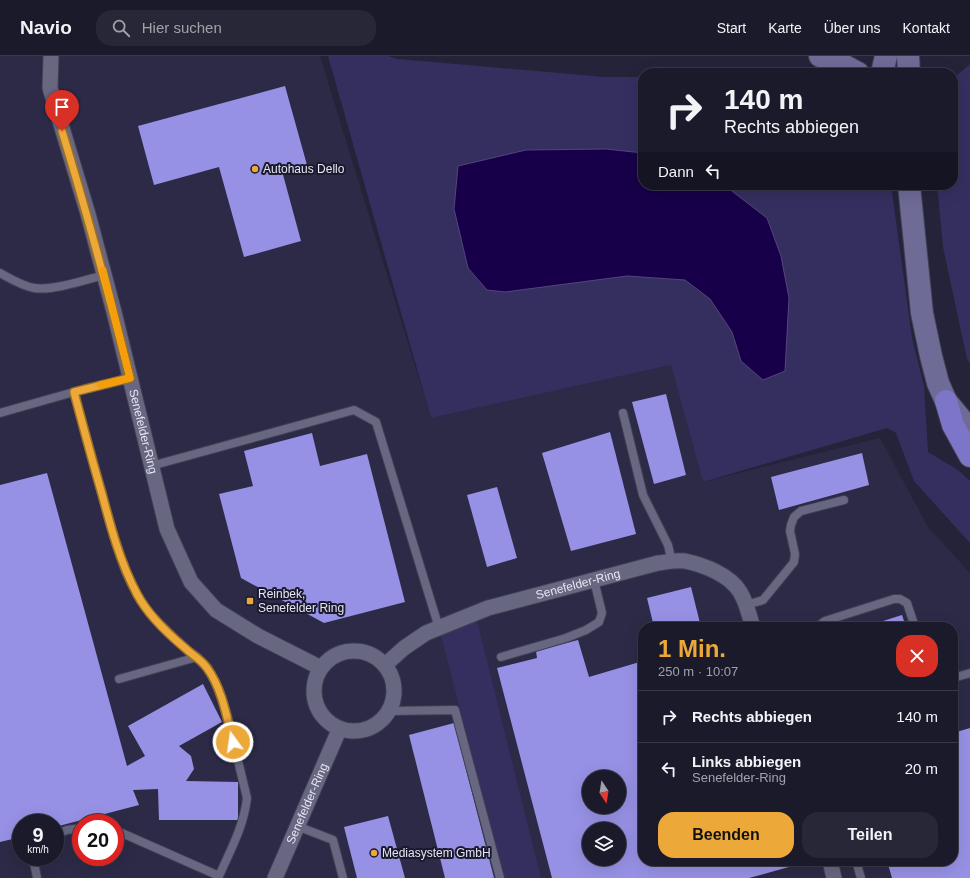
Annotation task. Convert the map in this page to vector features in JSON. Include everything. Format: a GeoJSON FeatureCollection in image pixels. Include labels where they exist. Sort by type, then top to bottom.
{"type":"FeatureCollection","features":[{"type":"Feature","properties":{"kind":"highway"},"geometry":{"type":"LineString","coordinates":[[946,401],[953,425],[970,456]]}},
{"type":"Feature","properties":{"kind":"main road"},"geometry":{"type":"LineString","coordinates":[[820,56],[847,68]]}},
{"type":"Feature","properties":{"kind":"main road"},"geometry":{"type":"LineString","coordinates":[[883,68],[886,56]]}},
{"type":"Feature","properties":{"kind":"main road"},"geometry":{"type":"LineString","coordinates":[[908,56],[909,68]]}},
{"type":"Feature","properties":{"kind":"main road"},"geometry":{"type":"LineString","coordinates":[[908,190],[922,313],[931,356],[938,383],[946,401],[970,430]]}},
{"type":"Feature","properties":{"kind":"street","name":"Senefelder-Ring"},"geometry":{"type":"LineString","coordinates":[[51,56],[50,88],[104,275],[167,529],[191,582],[216,610],[258,636],[321,668]]}},
{"type":"Feature","properties":{"kind":"street","name":"Senefelder-Ring"},"geometry":{"type":"LineString","coordinates":[[385,665],[404,648],[426,633],[488,608],[658,563],[684,561],[710,568],[729,580],[740,591],[751,622]]}},
{"type":"Feature","properties":{"kind":"street"},"geometry":{"type":"LineString","coordinates":[[352,651],[364,652],[375,657],[385,665],[392,676],[395,689],[394,703],[388,715],[378,724],[366,730],[352,732],[339,730],[320,714],[315,703],[313,691],[315,679],[321,668],[329,659],[340,653],[352,651]]}},
{"type":"Feature","properties":{"kind":"street","name":"Senefelder-Ring"},"geometry":{"type":"LineString","coordinates":[[275,878],[339,730]]}},
{"type":"Feature","properties":{"kind":"street"},"geometry":{"type":"LineString","coordinates":[[831,866],[834,878]]}},
{"type":"Feature","properties":{"kind":"lane"},"geometry":{"type":"LineString","coordinates":[[0,273],[17,283],[34,288],[58,287],[104,275]]}},
{"type":"Feature","properties":{"kind":"lane"},"geometry":{"type":"LineString","coordinates":[[0,413],[130,378]]}},
{"type":"Feature","properties":{"kind":"lane"},"geometry":{"type":"LineString","coordinates":[[74,392],[112,530],[125,570],[137,595],[150,614],[208,668],[223,703],[246,798],[245,812],[240,828],[220,877],[124,834]]}},
{"type":"Feature","properties":{"kind":"lane"},"geometry":{"type":"LineString","coordinates":[[151,466],[354,410],[376,422],[439,628]]}},
{"type":"Feature","properties":{"kind":"lane"},"geometry":{"type":"LineString","coordinates":[[623,413],[643,495],[668,544],[672,562]]}},
{"type":"Feature","properties":{"kind":"lane"},"geometry":{"type":"LineString","coordinates":[[746,604],[763,600],[794,562],[795,554],[790,531],[794,517],[801,511],[844,500]]}},
{"type":"Feature","properties":{"kind":"lane"},"geometry":{"type":"LineString","coordinates":[[501,657],[566,638],[586,630],[599,622],[602,613],[594,580]]}},
{"type":"Feature","properties":{"kind":"lane"},"geometry":{"type":"LineString","coordinates":[[824,622],[894,599],[900,599],[907,603],[913,622]]}},
{"type":"Feature","properties":{"kind":"lane"},"geometry":{"type":"LineString","coordinates":[[118,679],[197,657]]}},
{"type":"Feature","properties":{"kind":"lane"},"geometry":{"type":"LineString","coordinates":[[958,677],[970,673]]}},
{"type":"Feature","properties":{"kind":"lane"},"geometry":{"type":"LineString","coordinates":[[390,711],[455,710],[500,878]]}},
{"type":"Feature","properties":{"kind":"lane"},"geometry":{"type":"LineString","coordinates":[[297,826],[333,840],[343,878]]}},
{"type":"Feature","properties":{"kind":"lane"},"geometry":{"type":"LineString","coordinates":[[35,866],[37,878]]}},
{"type":"Feature","properties":{"kind":"lane"},"geometry":{"type":"LineString","coordinates":[[857,866],[861,878]]}},
{"type":"Feature","properties":{"kind":"shaded area"},"geometry":{"type":"Polygon","coordinates":[[[0,56],[320,56],[431,418],[671,365],[703,482],[880,438],[928,527],[970,573],[970,878],[0,878],[0,56]]]}},
{"type":"Feature","properties":{"kind":"shaded area"},"geometry":{"type":"Polygon","coordinates":[[[328,56],[388,56],[398,59],[604,77],[638,77],[638,152],[606,149],[526,150],[505,292],[627,276],[685,280],[710,298],[732,332],[741,361],[730,190],[892,190],[912,338],[924,386],[928,452],[958,470],[970,481],[970,543],[914,481],[896,433],[887,428],[703,482],[671,365],[431,418],[328,56]]]}},
{"type":"Feature","properties":{"kind":"shaded area"},"geometry":{"type":"Polygon","coordinates":[[[970,64],[970,363],[967,359],[943,247],[937,190],[958,190],[958,75],[970,64]]]}},
{"type":"Feature","properties":{"kind":"shaded area"},"geometry":{"type":"Polygon","coordinates":[[[606,149],[638,152],[638,190],[731,190],[767,218],[781,256],[789,298],[785,371],[763,380],[741,361],[732,332],[710,299],[685,280],[627,276],[505,292],[487,290],[468,268],[454,209],[458,166],[526,150],[606,149]]]}},
{"type":"Feature","properties":{"kind":"shaded area"},"geometry":{"type":"Polygon","coordinates":[[[475,613],[541,878],[504,878],[439,628],[475,613]]]}},
{"type":"Feature","properties":{"kind":"building","name":"Autohaus Dello"},"geometry":{"type":"Polygon","coordinates":[[[285,86],[307,165],[282,171],[301,241],[244,257],[219,167],[154,185],[138,126],[285,86]]]}},
{"type":"Feature","properties":{"kind":"building"},"geometry":{"type":"Polygon","coordinates":[[[666,394],[686,475],[654,484],[632,402],[666,394]]]}},
{"type":"Feature","properties":{"kind":"building"},"geometry":{"type":"Polygon","coordinates":[[[610,432],[636,534],[571,551],[542,453],[610,432]]]}},
{"type":"Feature","properties":{"kind":"building"},"geometry":{"type":"Polygon","coordinates":[[[312,433],[320,466],[367,454],[405,602],[324,623],[241,578],[219,494],[253,486],[244,451],[312,433]]]}},
{"type":"Feature","properties":{"kind":"building"},"geometry":{"type":"Polygon","coordinates":[[[862,453],[869,485],[779,510],[771,477],[862,453]]]}},
{"type":"Feature","properties":{"kind":"building"},"geometry":{"type":"Polygon","coordinates":[[[47,473],[127,766],[145,756],[128,726],[203,684],[222,722],[179,746],[191,756],[194,769],[186,781],[238,782],[238,820],[159,820],[158,789],[133,790],[139,805],[105,814],[72,814],[72,823],[64,825],[64,814],[12,814],[12,839],[0,842],[0,485],[47,473]]]}},
{"type":"Feature","properties":{"kind":"building"},"geometry":{"type":"Polygon","coordinates":[[[497,487],[517,558],[487,567],[467,495],[497,487]]]}},
{"type":"Feature","properties":{"kind":"building"},"geometry":{"type":"Polygon","coordinates":[[[691,587],[700,622],[653,622],[647,598],[691,587]]]}},
{"type":"Feature","properties":{"kind":"building"},"geometry":{"type":"Polygon","coordinates":[[[902,615],[904,622],[880,622],[902,615]]]}},
{"type":"Feature","properties":{"kind":"building"},"geometry":{"type":"Polygon","coordinates":[[[578,640],[589,677],[638,662],[638,866],[789,867],[749,878],[552,878],[497,668],[537,658],[536,651],[578,640]]]}},
{"type":"Feature","properties":{"kind":"building"},"geometry":{"type":"Polygon","coordinates":[[[454,723],[494,878],[445,878],[409,735],[454,723]]]}},
{"type":"Feature","properties":{"kind":"building"},"geometry":{"type":"Polygon","coordinates":[[[970,728],[970,878],[892,878],[888,866],[958,866],[958,732],[970,728]]]}},
{"type":"Feature","properties":{"kind":"building","name":"Mediasystem GmbH"},"geometry":{"type":"Polygon","coordinates":[[[388,816],[405,878],[357,878],[344,827],[388,816]]]}},
{"type":"Feature","properties":{"kind":"slow traffic"},"geometry":{"type":"LineString","coordinates":[[100,385],[130,378],[103,270]]}},
{"type":"Feature","properties":{"kind":"place","name":"Autohaus Dello"},"geometry":{"type":"Point","coordinates":[255,169]}},
{"type":"Feature","properties":{"kind":"place","name":"Reinbek, Senefelder Ring"},"geometry":{"type":"Point","coordinates":[250,601]}},
{"type":"Feature","properties":{"kind":"place","name":"Mediasystem GmbH"},"geometry":{"type":"Point","coordinates":[374,853]}},
{"type":"Feature","properties":{"kind":"route"},"geometry":{"type":"LineString","coordinates":[[62,131],[88,214],[130,378],[74,392],[112,530],[125,570],[137,595],[150,614],[208,668],[223,703],[233,742]]}}]}
